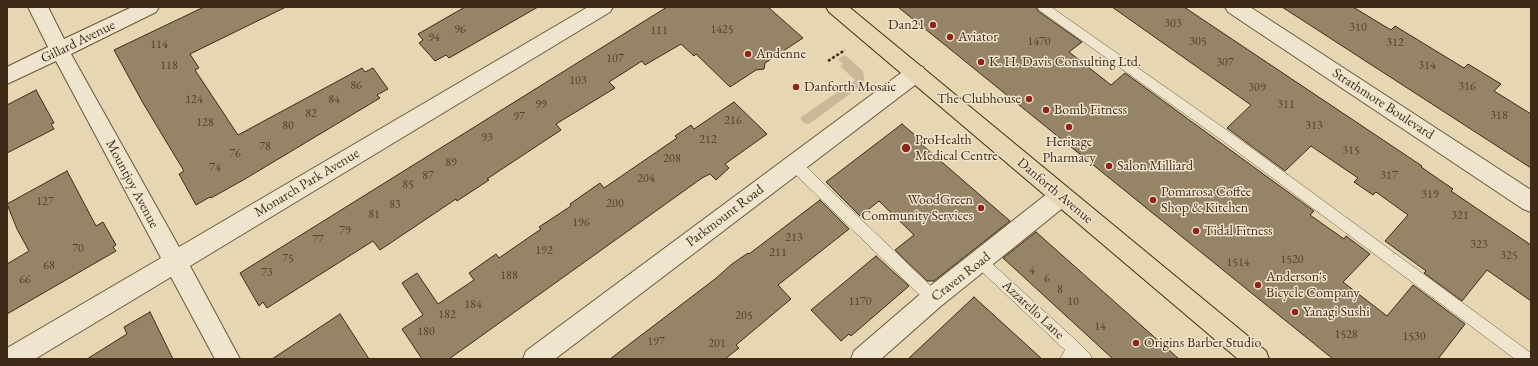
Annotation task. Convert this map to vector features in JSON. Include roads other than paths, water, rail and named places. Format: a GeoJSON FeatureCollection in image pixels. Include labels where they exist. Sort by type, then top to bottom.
{"type":"FeatureCollection","features":[{"type":"Feature","properties":{"kind":"main road","name":"Danforth Avenue"},"geometry":{"type":"LineString","coordinates":[[836,7],[1060,196],[1257,359]]}},
{"type":"Feature","properties":{"kind":"street","name":"Mountjoy Avenue"},"geometry":{"type":"LineString","coordinates":[[38,7],[60,51],[228,359]]}},
{"type":"Feature","properties":{"kind":"street","name":"Gillard Avenue"},"geometry":{"type":"LineString","coordinates":[[7,76],[149,7]]}},
{"type":"Feature","properties":{"kind":"street","name":"Monarch Park Avenue"},"geometry":{"type":"LineString","coordinates":[[12,359],[602,7]]}},
{"type":"Feature","properties":{"kind":"street","name":"Strathmore Boulevard"},"geometry":{"type":"LineString","coordinates":[[1235,7],[1531,202]]}},
{"type":"Feature","properties":{"kind":"street","name":"Parkmount Road"},"geometry":{"type":"LineString","coordinates":[[535,359],[916,73]]}},
{"type":"Feature","properties":{"kind":"street","name":"Craven Road"},"geometry":{"type":"LineString","coordinates":[[863,359],[933,298],[981,262],[1060,196]]}},
{"type":"Feature","properties":{"kind":"lane"},"geometry":{"type":"LineString","coordinates":[[1043,7],[1231,140],[1527,359]]}},
{"type":"Feature","properties":{"kind":"lane"},"geometry":{"type":"LineString","coordinates":[[794,164],[933,298]]}},
{"type":"Feature","properties":{"kind":"lane","name":"Azzarello Lane"},"geometry":{"type":"LineString","coordinates":[[981,262],[1076,356]]}},
{"type":"Feature","properties":{"kind":"place","name":"Dan21"},"geometry":{"type":"Point","coordinates":[933,25]}},
{"type":"Feature","properties":{"kind":"place","name":"Aviator"},"geometry":{"type":"Point","coordinates":[950,37]}},
{"type":"Feature","properties":{"kind":"place","name":"Andenne"},"geometry":{"type":"Point","coordinates":[748,54]}},
{"type":"Feature","properties":{"kind":"place","name":"K. H. Davis Consulting Ltd."},"geometry":{"type":"Point","coordinates":[981,62]}},
{"type":"Feature","properties":{"kind":"place","name":"Danforth Mosaic"},"geometry":{"type":"Point","coordinates":[796,87]}},
{"type":"Feature","properties":{"kind":"place","name":"The Clubhouse"},"geometry":{"type":"Point","coordinates":[1029,99]}},
{"type":"Feature","properties":{"kind":"place","name":"Bomb Fitness"},"geometry":{"type":"Point","coordinates":[1046,110]}},
{"type":"Feature","properties":{"kind":"place","name":"Heritage Pharmacy"},"geometry":{"type":"Point","coordinates":[1069,127]}},
{"type":"Feature","properties":{"kind":"place","name":"ProHealth Medical Centre"},"geometry":{"type":"Point","coordinates":[906,148]}},
{"type":"Feature","properties":{"kind":"place","name":"Salon Milliard"},"geometry":{"type":"Point","coordinates":[1109,166]}},
{"type":"Feature","properties":{"kind":"place","name":"Pomarosa Coffee Shop & Kitchen"},"geometry":{"type":"Point","coordinates":[1153,200]}},
{"type":"Feature","properties":{"kind":"place","name":"WoodGreen Community Services"},"geometry":{"type":"Point","coordinates":[981,208]}},
{"type":"Feature","properties":{"kind":"place","name":"Tidal Fitness"},"geometry":{"type":"Point","coordinates":[1196,231]}},
{"type":"Feature","properties":{"kind":"place","name":"Anderson's Bicycle Company"},"geometry":{"type":"Point","coordinates":[1258,285]}},
{"type":"Feature","properties":{"kind":"place","name":"Yanagi Sushi"},"geometry":{"type":"Point","coordinates":[1295,312]}},
{"type":"Feature","properties":{"kind":"place","name":"Origins Barber Studio"},"geometry":{"type":"Point","coordinates":[1136,343]}}]}
